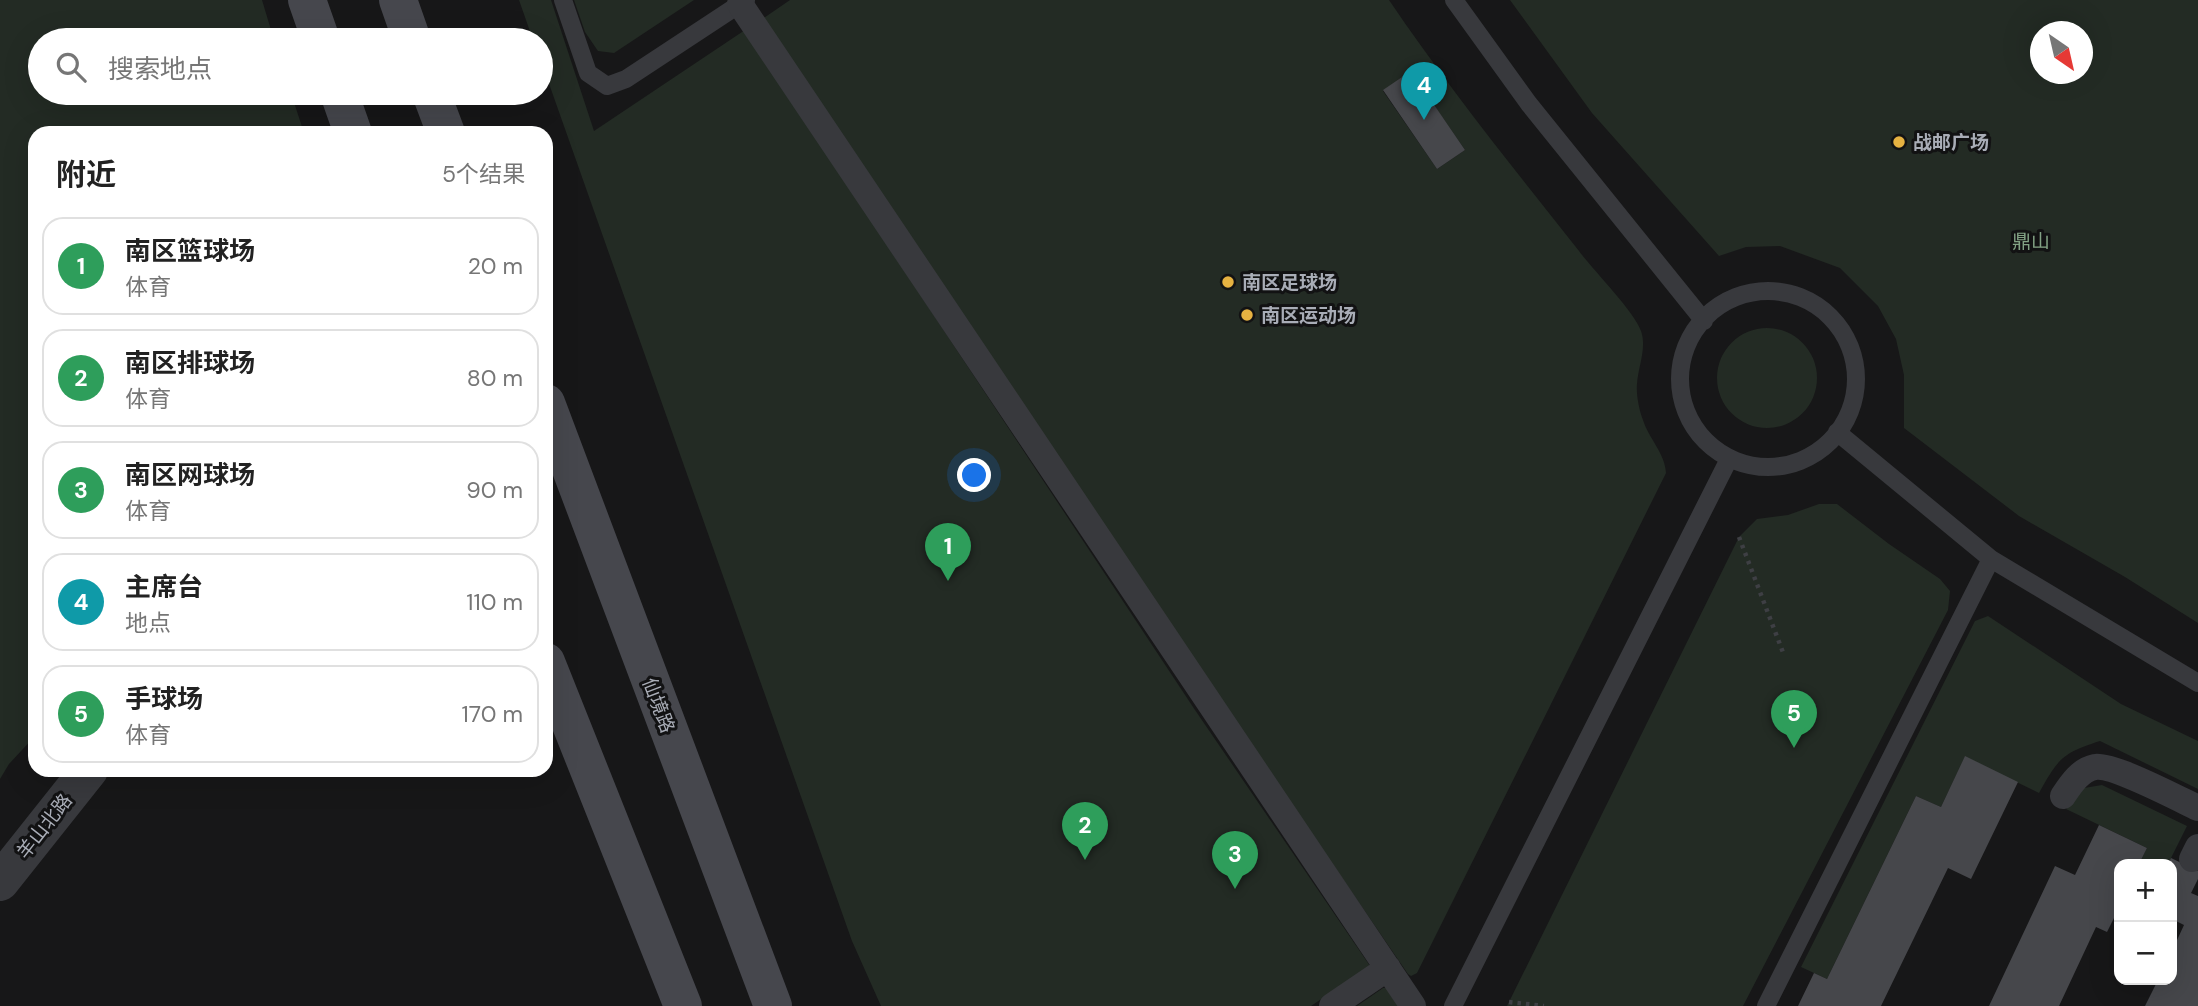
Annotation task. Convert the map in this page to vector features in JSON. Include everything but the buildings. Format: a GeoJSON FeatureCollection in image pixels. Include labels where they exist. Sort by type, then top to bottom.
{"type":"FeatureCollection","features":[{"type":"Feature","properties":{"kind":"main road"},"geometry":{"type":"LineString","coordinates":[[307,0],[317,28]]}},
{"type":"Feature","properties":{"kind":"main road"},"geometry":{"type":"LineString","coordinates":[[398,0],[408,28]]}},
{"type":"Feature","properties":{"kind":"main road"},"geometry":{"type":"LineString","coordinates":[[343,105],[351,126]]}},
{"type":"Feature","properties":{"kind":"main road"},"geometry":{"type":"LineString","coordinates":[[436,105],[443,126]]}},
{"type":"Feature","properties":{"kind":"main road","name":"仙境路"},"geometry":{"type":"LineString","coordinates":[[553,422],[773,1006]]}},
{"type":"Feature","properties":{"kind":"main road"},"geometry":{"type":"LineString","coordinates":[[553,680],[683,1006]]}},
{"type":"Feature","properties":{"kind":"street"},"geometry":{"type":"LineString","coordinates":[[743,2],[1413,1006]]}},
{"type":"Feature","properties":{"kind":"street"},"geometry":{"type":"LineString","coordinates":[[2063,796],[2076,777],[2096,767],[2112,769],[2198,808]]}},
{"type":"Feature","properties":{"kind":"street","name":"羊山北路"},"geometry":{"type":"LineString","coordinates":[[0,882],[83,777]]}},
{"type":"Feature","properties":{"kind":"street"},"geometry":{"type":"LineString","coordinates":[[1332,1006],[1388,968]]}},
{"type":"Feature","properties":{"kind":"lane"},"geometry":{"type":"LineString","coordinates":[[563,0],[589,73],[607,86],[626,79],[743,2]]}},
{"type":"Feature","properties":{"kind":"lane"},"geometry":{"type":"LineString","coordinates":[[1454,0],[1529,104],[1704,321]]}},
{"type":"Feature","properties":{"kind":"lane"},"geometry":{"type":"LineString","coordinates":[[1763,289],[1808,298],[1843,328],[1858,372],[1849,418],[1837,432],[1818,453],[1774,468],[1729,459],[1694,429],[1679,385],[1688,340],[1718,304],[1763,289]]}},
{"type":"Feature","properties":{"kind":"lane"},"geometry":{"type":"LineString","coordinates":[[1837,432],[1991,559],[2198,682]]}},
{"type":"Feature","properties":{"kind":"lane"},"geometry":{"type":"LineString","coordinates":[[1453,1006],[1729,459]]}},
{"type":"Feature","properties":{"kind":"lane"},"geometry":{"type":"LineString","coordinates":[[1766,1006],[1991,559]]}},
{"type":"Feature","properties":{"kind":"path"},"geometry":{"type":"LineString","coordinates":[[1739,537],[1784,655]]}},
{"type":"Feature","properties":{"kind":"path"},"geometry":{"type":"LineString","coordinates":[[1509,1002],[1544,1006]]}},
{"type":"Feature","properties":{"kind":"green space"},"geometry":{"type":"Polygon","coordinates":[[[0,0],[262,0],[270,28],[28,28],[28,105],[295,105],[302,126],[28,126],[28,744],[9,764],[0,779],[0,0]]]}},
{"type":"Feature","properties":{"kind":"green space"},"geometry":{"type":"Polygon","coordinates":[[[519,0],[551,0],[594,131],[745,30],[1195,710],[1370,966],[1311,1006],[881,1006],[852,941],[553,95],[553,28],[529,28],[519,0]]]}},
{"type":"Feature","properties":{"kind":"green space"},"geometry":{"type":"Polygon","coordinates":[[[574,0],[694,0],[614,53],[598,51],[585,32],[574,0]]]}},
{"type":"Feature","properties":{"kind":"green space","name":"南区运动场"},"geometry":{"type":"Polygon","coordinates":[[[790,0],[1389,0],[1482,127],[1637,323],[1643,337],[1637,384],[1639,407],[1663,459],[1666,473],[1417,973],[1411,976],[1408,974],[761,20],[790,0]],[[1411,72],[1383,91],[1437,169],[1465,150],[1411,72]]]}},
{"type":"Feature","properties":{"kind":"green space","name":"鼎山"},"geometry":{"type":"Polygon","coordinates":[[[1510,0],[2198,0],[2198,623],[2019,516],[1904,428],[1904,375],[1896,339],[1878,306],[1840,268],[1780,246],[1746,247],[1719,256],[1592,113],[1510,0]]]}},
{"type":"Feature","properties":{"kind":"green space"},"geometry":{"type":"Polygon","coordinates":[[[1767,328],[1786,332],[1802,343],[1813,359],[1817,378],[1813,397],[1802,413],[1786,424],[1767,428],[1748,424],[1732,413],[1721,397],[1717,378],[1721,359],[1732,343],[1748,332],[1767,328]]]}},
{"type":"Feature","properties":{"kind":"green space"},"geometry":{"type":"Polygon","coordinates":[[[1819,504],[1837,504],[1940,579],[1950,591],[1948,610],[1743,1006],[1507,1006],[1739,537],[1757,519],[1788,515],[1819,504]]]}},
{"type":"Feature","properties":{"kind":"green space"},"geometry":{"type":"Polygon","coordinates":[[[1988,616],[2121,704],[2198,741],[2198,789],[2100,741],[2077,749],[2062,759],[2039,793],[1965,757],[1941,807],[1916,796],[1827,979],[1801,967],[1975,621],[1988,616]]]}},
{"type":"Feature","properties":{"kind":"green space"},"geometry":{"type":"Polygon","coordinates":[[[2102,785],[2187,826],[2170,859],[2142,859],[2147,848],[2066,809],[2084,788],[2102,785]]]}},
{"type":"Feature","properties":{"kind":"green space"},"geometry":{"type":"Polygon","coordinates":[[[1387,988],[1398,1006],[1357,1006],[1387,988]]]}},
{"type":"Feature","properties":{"kind":"place","name":"主席台"},"geometry":{"type":"Point","coordinates":[1424,120]}},
{"type":"Feature","properties":{"kind":"place","name":"战邮广场"},"geometry":{"type":"Point","coordinates":[1899,142]}},
{"type":"Feature","properties":{"kind":"place","name":"南区足球场"},"geometry":{"type":"Point","coordinates":[1228,282]}},
{"type":"Feature","properties":{"kind":"place","name":"南区运动场"},"geometry":{"type":"Point","coordinates":[1247,315]}},
{"type":"Feature","properties":{"kind":"place","name":"南区篮球场"},"geometry":{"type":"Point","coordinates":[948,581]}},
{"type":"Feature","properties":{"kind":"place","name":"手球场"},"geometry":{"type":"Point","coordinates":[1794,748]}},
{"type":"Feature","properties":{"kind":"place","name":"南区排球场"},"geometry":{"type":"Point","coordinates":[1085,860]}},
{"type":"Feature","properties":{"kind":"place","name":"南区网球场"},"geometry":{"type":"Point","coordinates":[1235,889]}}]}
